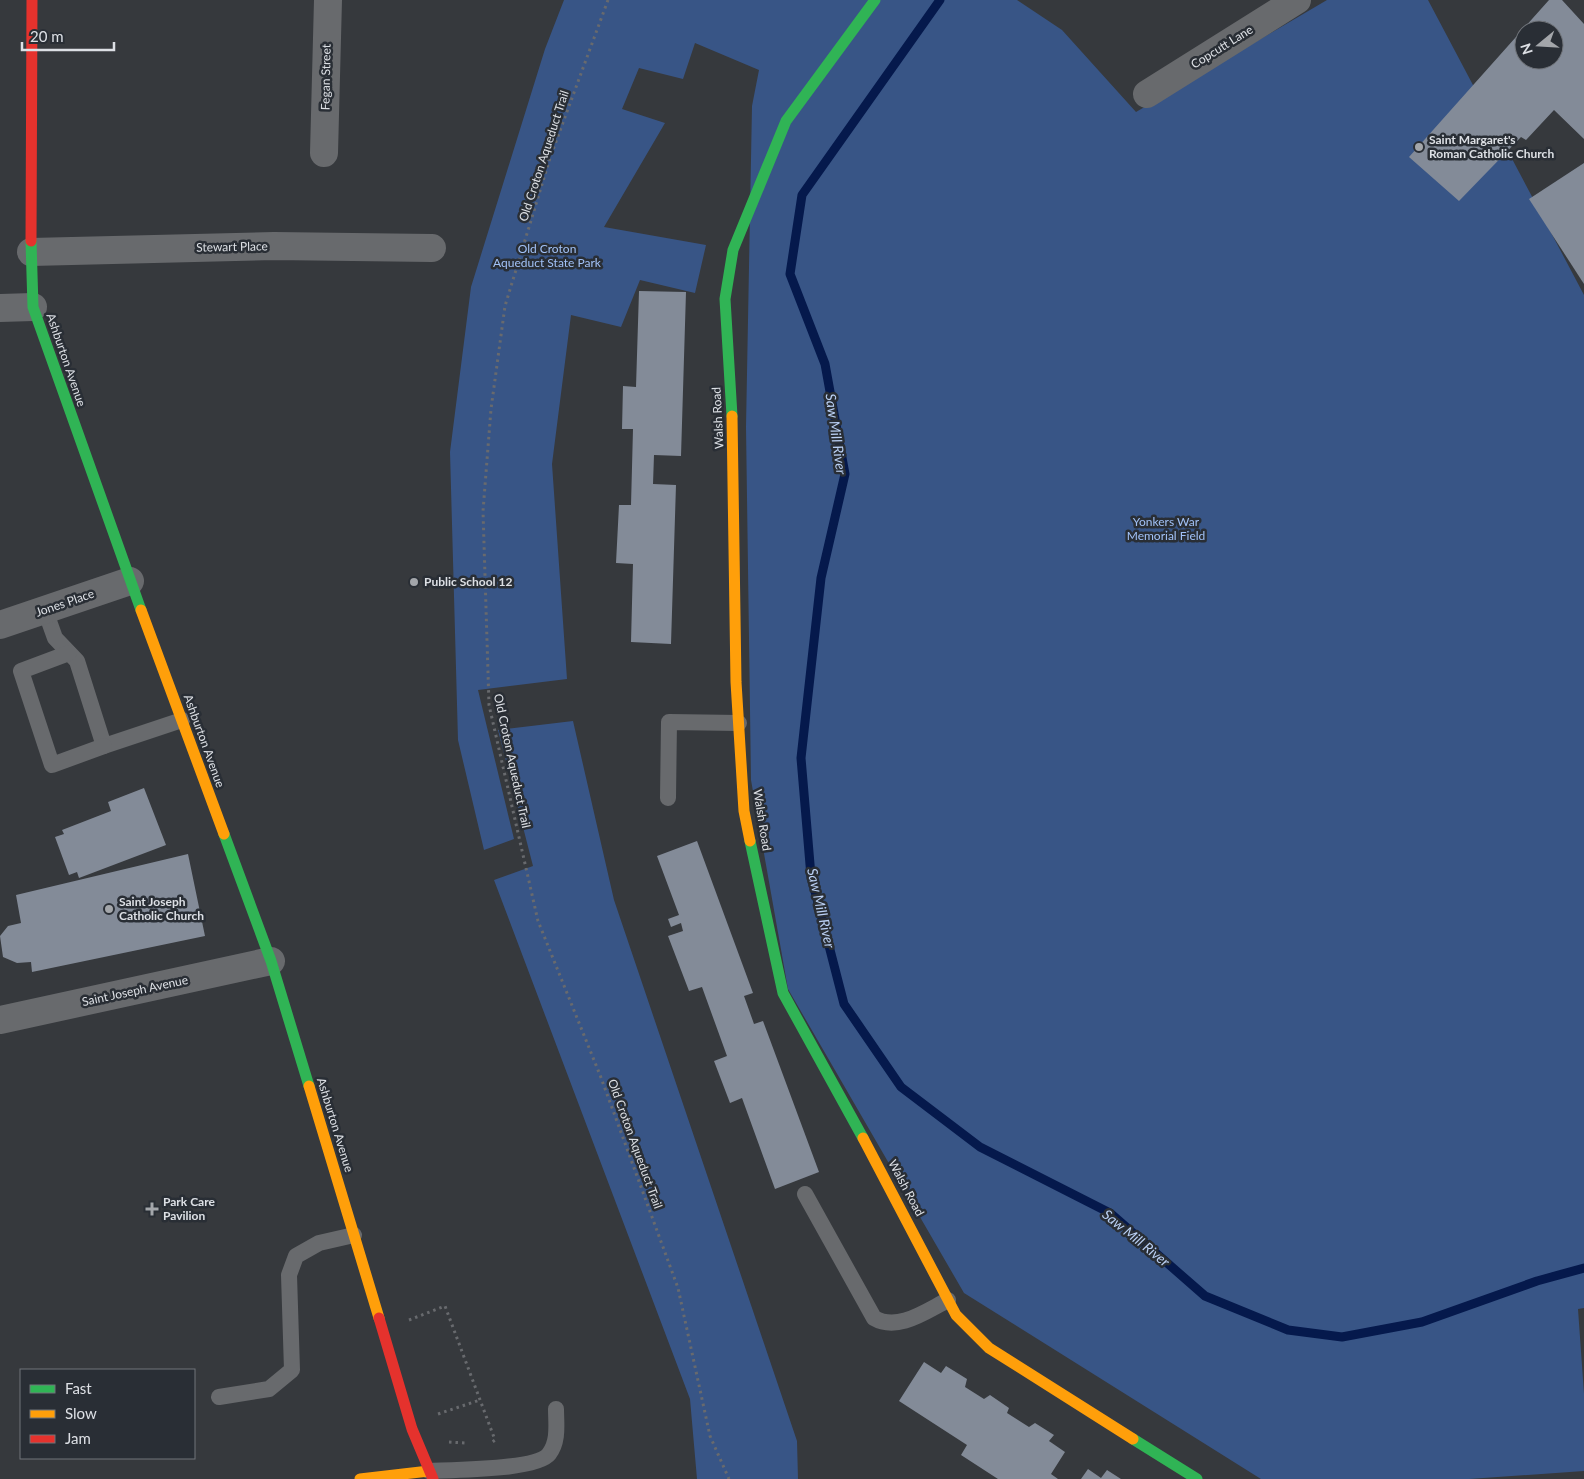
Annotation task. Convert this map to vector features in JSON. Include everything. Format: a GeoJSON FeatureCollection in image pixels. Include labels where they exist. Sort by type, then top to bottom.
{"type":"FeatureCollection","features":[{"type":"Feature","properties":{"kind":"street","name":"Ashburton Avenue"},"geometry":{"type":"LineString","coordinates":[[32,0],[31,252],[33,307],[130,580],[271,962],[412,1429],[431,1475]]}},
{"type":"Feature","properties":{"kind":"street","name":"Fegan Street"},"geometry":{"type":"LineString","coordinates":[[324,153],[328,0]]}},
{"type":"Feature","properties":{"kind":"street","name":"Walsh Road"},"geometry":{"type":"LineString","coordinates":[[875,0],[786,121],[733,250],[725,299],[733,439],[739,723],[744,812],[783,993],[886,1180],[956,1315],[989,1348],[1198,1479]]}},
{"type":"Feature","properties":{"kind":"street","name":"Copcutt Lane"},"geometry":{"type":"LineString","coordinates":[[1148,94],[1297,0]]}},
{"type":"Feature","properties":{"kind":"street","name":"Stewart Place"},"geometry":{"type":"LineString","coordinates":[[31,252],[274,246],[432,248]]}},
{"type":"Feature","properties":{"kind":"street"},"geometry":{"type":"LineString","coordinates":[[0,308],[33,307]]}},
{"type":"Feature","properties":{"kind":"street","name":"Jones Place"},"geometry":{"type":"LineString","coordinates":[[0,625],[130,580]]}},
{"type":"Feature","properties":{"kind":"street","name":"Saint Joseph Avenue"},"geometry":{"type":"LineString","coordinates":[[0,1020],[271,962]]}},
{"type":"Feature","properties":{"kind":"street"},"geometry":{"type":"LineString","coordinates":[[360,1479],[431,1475]]}},
{"type":"Feature","properties":{"kind":"lane"},"geometry":{"type":"LineString","coordinates":[[44,610],[55,638],[77,661],[104,746]]}},
{"type":"Feature","properties":{"kind":"lane"},"geometry":{"type":"LineString","coordinates":[[69,653],[21,671],[52,765],[182,720]]}},
{"type":"Feature","properties":{"kind":"lane"},"geometry":{"type":"LineString","coordinates":[[668,798],[669,722],[739,723]]}},
{"type":"Feature","properties":{"kind":"lane"},"geometry":{"type":"LineString","coordinates":[[805,1194],[874,1318],[883,1323],[897,1324],[948,1300]]}},
{"type":"Feature","properties":{"kind":"lane"},"geometry":{"type":"LineString","coordinates":[[218,1396],[269,1389],[292,1370],[289,1274],[296,1256],[319,1243],[354,1235]]}},
{"type":"Feature","properties":{"kind":"lane"},"geometry":{"type":"LineString","coordinates":[[431,1475],[500,1468],[536,1461],[548,1455],[556,1442],[556,1409]]}},
{"type":"Feature","properties":{"kind":"path","name":"Old Croton Aqueduct Trail"},"geometry":{"type":"LineString","coordinates":[[608,0],[550,158],[506,306],[491,409],[483,510],[489,705],[538,921],[600,1075],[678,1288],[710,1436],[729,1479]]}},
{"type":"Feature","properties":{"kind":"path"},"geometry":{"type":"LineString","coordinates":[[405,1321],[445,1306],[495,1440],[487,1446]]}},
{"type":"Feature","properties":{"kind":"path"},"geometry":{"type":"LineString","coordinates":[[435,1415],[480,1400]]}},
{"type":"Feature","properties":{"kind":"path"},"geometry":{"type":"LineString","coordinates":[[443,1442],[470,1444]]}},
{"type":"Feature","properties":{"kind":"green space","name":"Yonkers War Memorial Field"},"geometry":{"type":"Polygon","coordinates":[[[564,0],[1017,0],[1062,30],[1136,112],[1327,0],[1428,0],[1584,295],[1584,1308],[1578,1309],[1584,1394],[1584,1471],[1469,1479],[1261,1479],[964,1293],[788,989],[751,780],[746,427],[752,106],[759,70],[695,43],[683,79],[639,68],[622,109],[665,123],[604,227],[706,245],[695,293],[640,280],[621,327],[571,315],[552,464],[567,679],[478,690],[514,839],[484,850],[458,740],[450,452],[471,287],[545,49],[564,0]]]}},
{"type":"Feature","properties":{"kind":"green space"},"geometry":{"type":"Polygon","coordinates":[[[573,721],[614,900],[797,1441],[798,1479],[697,1479],[690,1399],[494,880],[533,866],[498,730],[573,721]]]}},
{"type":"Feature","properties":{"kind":"building"},"geometry":{"type":"Polygon","coordinates":[[[1549,0],[1562,0],[1584,24],[1584,139],[1554,110],[1526,140],[1521,137],[1459,201],[1409,157],[1514,39],[1514,70],[1564,70],[1564,20],[1531,20],[1549,0]]]}},
{"type":"Feature","properties":{"kind":"building"},"geometry":{"type":"Polygon","coordinates":[[[1584,163],[1584,284],[1529,199],[1584,163]]]}},
{"type":"Feature","properties":{"kind":"building"},"geometry":{"type":"Polygon","coordinates":[[[639,291],[686,292],[681,456],[654,455],[653,484],[676,485],[671,644],[631,642],[633,564],[616,563],[619,505],[631,505],[633,429],[622,429],[623,386],[636,387],[639,291]]]}},
{"type":"Feature","properties":{"kind":"building"},"geometry":{"type":"Polygon","coordinates":[[[144,788],[166,845],[79,878],[77,872],[69,875],[55,837],[64,834],[62,830],[111,811],[108,802],[144,788]]]}},
{"type":"Feature","properties":{"kind":"building"},"geometry":{"type":"Polygon","coordinates":[[[697,841],[753,993],[744,996],[754,1024],[763,1021],[819,1172],[775,1189],[742,1098],[730,1103],[714,1061],[727,1056],[702,987],[689,991],[668,936],[683,931],[681,923],[671,927],[668,919],[679,915],[657,856],[697,841]]]}},
{"type":"Feature","properties":{"kind":"building","name":"Saint Joseph Catholic Church"},"geometry":{"type":"Polygon","coordinates":[[[188,854],[205,936],[32,972],[31,962],[17,963],[3,957],[0,936],[8,926],[21,923],[16,895],[188,854]]]}},
{"type":"Feature","properties":{"kind":"building"},"geometry":{"type":"Polygon","coordinates":[[[924,1362],[941,1373],[946,1366],[967,1379],[965,1387],[984,1399],[990,1395],[1009,1408],[1007,1413],[1029,1427],[1035,1423],[1054,1435],[1049,1441],[1065,1452],[1051,1474],[1058,1479],[998,1479],[961,1455],[967,1445],[899,1401],[924,1362]]]}},
{"type":"Feature","properties":{"kind":"building"},"geometry":{"type":"Polygon","coordinates":[[[1088,1469],[1101,1478],[1107,1470],[1121,1479],[1081,1479],[1088,1469]]]}},
{"type":"Feature","properties":{"kind":"waterway","name":"Saw Mill River"},"geometry":{"type":"LineString","coordinates":[[940,0],[802,195],[790,274],[825,364],[845,474],[821,578],[801,758],[811,876],[844,1004],[901,1087],[980,1147],[1110,1213],[1205,1296],[1288,1330],[1342,1337],[1422,1322],[1537,1281],[1584,1268]]}},
{"type":"Feature","properties":{"kind":"traffic: fast"},"geometry":{"type":"LineString","coordinates":[[732,416],[725,299],[733,250],[786,121],[875,0]]}},
{"type":"Feature","properties":{"kind":"traffic: fast"},"geometry":{"type":"LineString","coordinates":[[31,241],[33,307],[141,610]]}},
{"type":"Feature","properties":{"kind":"traffic: fast"},"geometry":{"type":"LineString","coordinates":[[224,834],[271,961],[309,1086]]}},
{"type":"Feature","properties":{"kind":"traffic: fast"},"geometry":{"type":"LineString","coordinates":[[750,841],[783,993],[863,1138]]}},
{"type":"Feature","properties":{"kind":"traffic: fast"},"geometry":{"type":"LineString","coordinates":[[1133,1439],[1197,1479]]}},
{"type":"Feature","properties":{"kind":"traffic: slow"},"geometry":{"type":"LineString","coordinates":[[732,416],[736,682],[744,811],[750,841]]}},
{"type":"Feature","properties":{"kind":"traffic: slow"},"geometry":{"type":"LineString","coordinates":[[141,610],[224,834]]}},
{"type":"Feature","properties":{"kind":"traffic: slow"},"geometry":{"type":"LineString","coordinates":[[309,1086],[379,1318]]}},
{"type":"Feature","properties":{"kind":"traffic: slow"},"geometry":{"type":"LineString","coordinates":[[863,1138],[956,1315],[989,1348],[1133,1439]]}},
{"type":"Feature","properties":{"kind":"traffic: slow"},"geometry":{"type":"LineString","coordinates":[[360,1479],[429,1471]]}},
{"type":"Feature","properties":{"kind":"traffic: jam"},"geometry":{"type":"LineString","coordinates":[[31,241],[32,0]]}},
{"type":"Feature","properties":{"kind":"traffic: jam"},"geometry":{"type":"LineString","coordinates":[[379,1318],[412,1429],[433,1479]]}},
{"type":"Feature","properties":{"kind":"place","name":"Saint Margaret's Roman Catholic Church"},"geometry":{"type":"Point","coordinates":[1419,147]}},
{"type":"Feature","properties":{"kind":"place","name":"Public School 12"},"geometry":{"type":"Point","coordinates":[414,582]}},
{"type":"Feature","properties":{"kind":"place","name":"Saint Joseph Catholic Church"},"geometry":{"type":"Point","coordinates":[109,909]}},
{"type":"Feature","properties":{"kind":"place","name":"Park Care Pavilion"},"geometry":{"type":"Point","coordinates":[152,1209]}},
{"type":"Feature","properties":{"kind":"park label","name":"Old Croton Aqueduct State Park"},"geometry":{"type":"Point","coordinates":[547,256]}}]}
